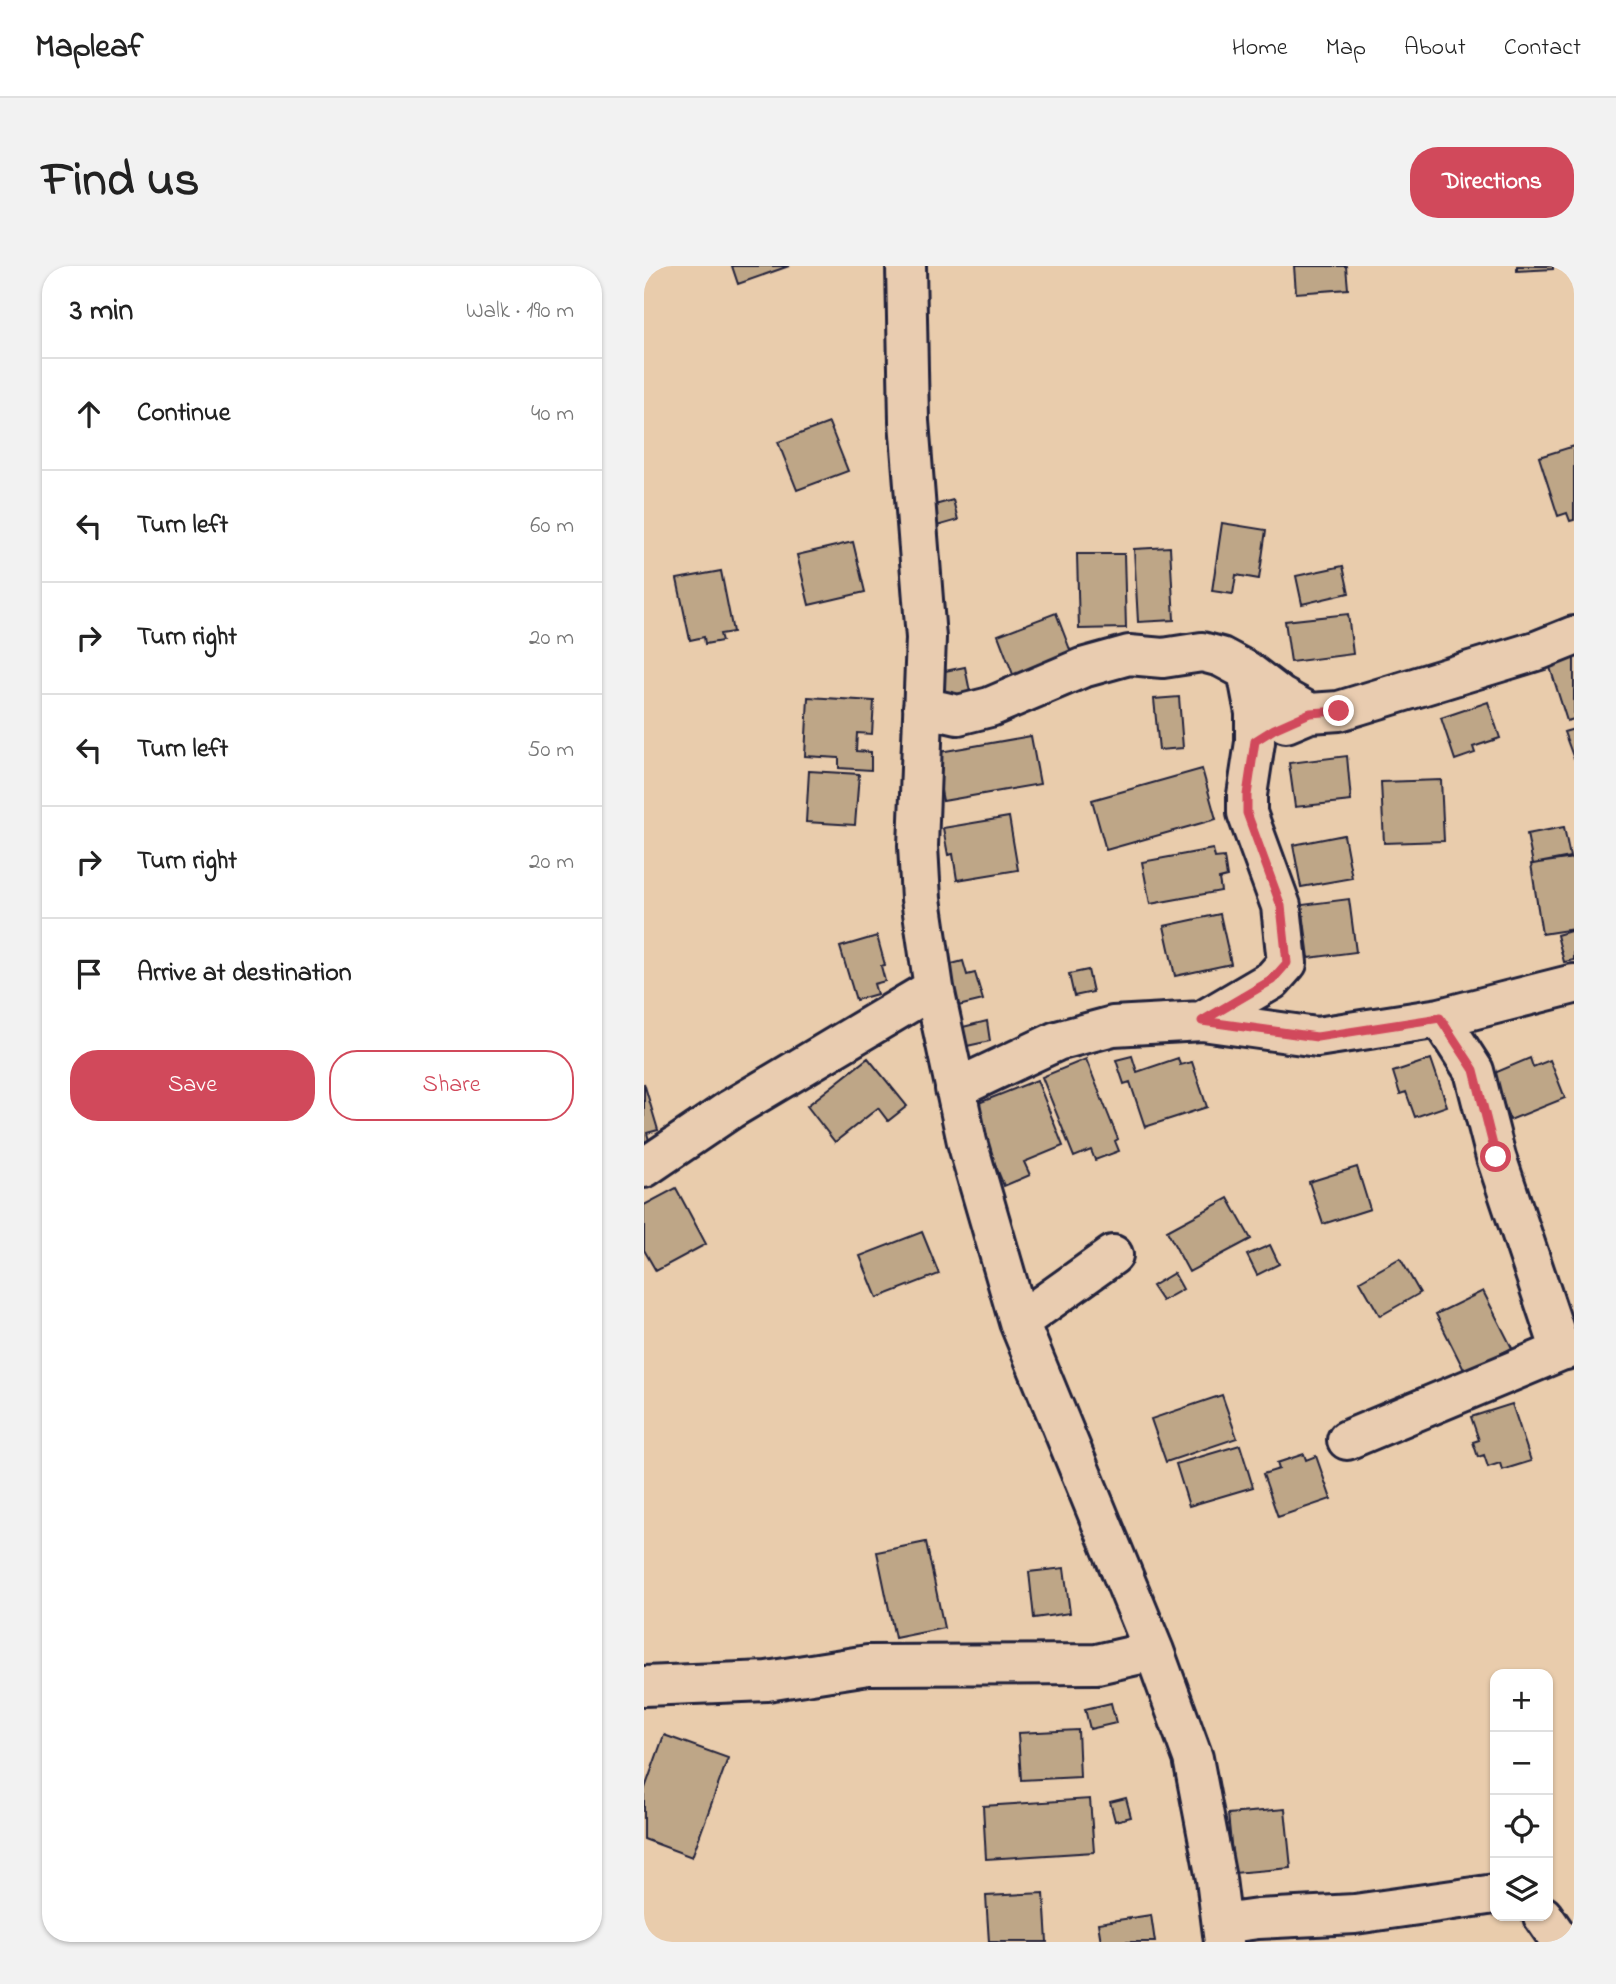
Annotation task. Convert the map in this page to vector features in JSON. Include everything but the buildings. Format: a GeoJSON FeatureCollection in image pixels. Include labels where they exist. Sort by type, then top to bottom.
{"type":"FeatureCollection","features":[{"type":"Feature","properties":{"kind":"street"},"geometry":{"type":"LineString","coordinates":[[906,266],[909,421],[926,638],[918,846],[921,899],[934,988],[967,1142],[1019,1322],[1154,1651],[1193,1758],[1216,1879],[1223,1933],[1258,1919],[1355,1914],[1490,1895]]}},
{"type":"Feature","properties":{"kind":"street"},"geometry":{"type":"LineString","coordinates":[[1255,741],[1310,713],[1339,711],[1539,650],[1574,636]]}},
{"type":"Feature","properties":{"kind":"street"},"geometry":{"type":"LineString","coordinates":[[923,707],[958,715],[990,707],[1082,668],[1129,655],[1163,658],[1202,652],[1221,657],[1247,671],[1281,697],[1310,713]]}},
{"type":"Feature","properties":{"kind":"street"},"geometry":{"type":"LineString","coordinates":[[1202,1021],[1272,980],[1287,963],[1281,906],[1247,813],[1255,741],[1255,713],[1247,671]]}},
{"type":"Feature","properties":{"kind":"street"},"geometry":{"type":"LineString","coordinates":[[955,1089],[1058,1041],[1113,1026],[1202,1021],[1317,1037],[1440,1018],[1574,984]]}},
{"type":"Feature","properties":{"kind":"street"},"geometry":{"type":"LineString","coordinates":[[644,1168],[731,1110],[934,988]]}},
{"type":"Feature","properties":{"kind":"street"},"geometry":{"type":"LineString","coordinates":[[1347,1440],[1567,1350],[1496,1157],[1474,1070],[1440,1018]]}},
{"type":"Feature","properties":{"kind":"street"},"geometry":{"type":"LineString","coordinates":[[1019,1322],[1113,1255]]}},
{"type":"Feature","properties":{"kind":"street"},"geometry":{"type":"LineString","coordinates":[[644,1686],[767,1681],[868,1665],[1097,1664],[1154,1651]]}},
{"type":"Feature","properties":{"kind":"street"},"geometry":{"type":"LineString","coordinates":[[1546,1921],[1561,1942]]}},
{"type":"Feature","properties":{"kind":"route"},"geometry":{"type":"LineString","coordinates":[[1339,711],[1310,713],[1255,741],[1247,813],[1281,906],[1287,963],[1272,980],[1202,1021],[1317,1037],[1440,1018],[1474,1070],[1496,1157]]}}]}
